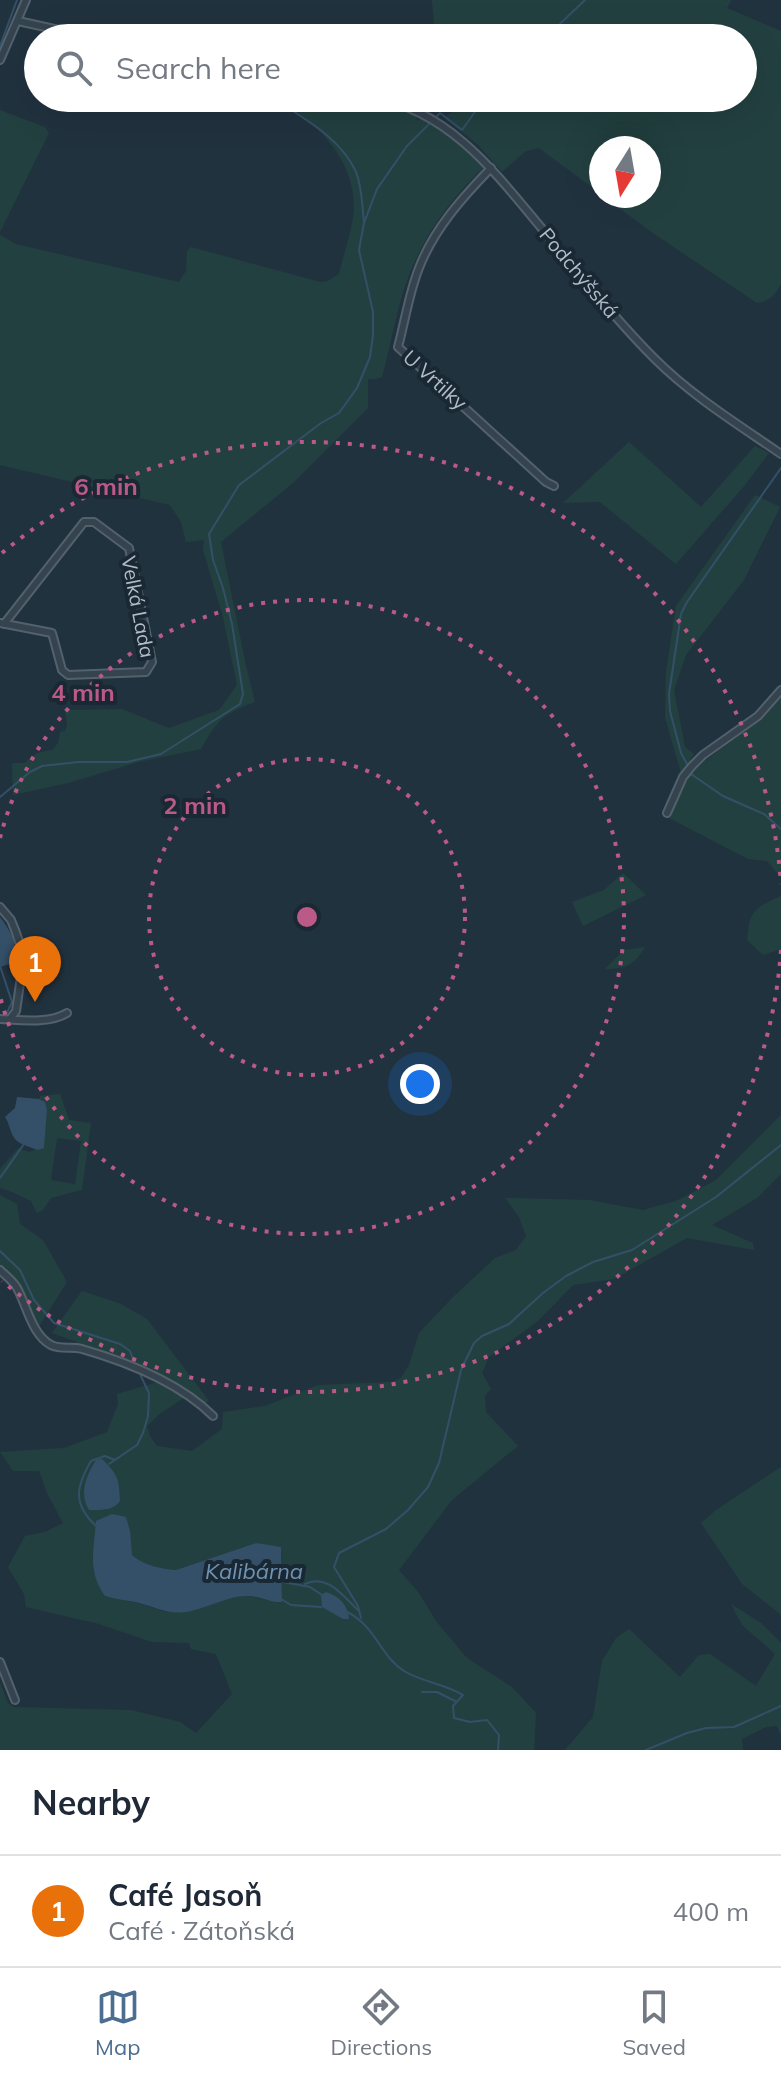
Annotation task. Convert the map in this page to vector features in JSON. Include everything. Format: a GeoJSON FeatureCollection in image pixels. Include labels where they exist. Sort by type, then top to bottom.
{"type":"FeatureCollection","features":[{"type":"Feature","properties":{"kind":"street"},"geometry":{"type":"LineString","coordinates":[[0,60],[26,0]]}},
{"type":"Feature","properties":{"kind":"street"},"geometry":{"type":"LineString","coordinates":[[18,21],[32,24]]}},
{"type":"Feature","properties":{"kind":"street","name":"Podchýšská"},"geometry":{"type":"LineString","coordinates":[[418,112],[441,124],[491,168],[658,362],[781,454]]}},
{"type":"Feature","properties":{"kind":"street","name":"U Vrtilky"},"geometry":{"type":"LineString","coordinates":[[491,168],[464,195],[437,231],[418,270],[398,347],[554,486]]}},
{"type":"Feature","properties":{"kind":"street","name":"Velká Lada"},"geometry":{"type":"LineString","coordinates":[[84,522],[94,522],[129,548],[152,662],[146,672],[68,675],[62,670],[52,633],[2,623],[84,522]]}},
{"type":"Feature","properties":{"kind":"street"},"geometry":{"type":"LineString","coordinates":[[667,813],[692,766],[758,716],[781,690]]}},
{"type":"Feature","properties":{"kind":"street"},"geometry":{"type":"LineString","coordinates":[[0,907],[11,920],[24,956],[16,1011],[4,1019]]}},
{"type":"Feature","properties":{"kind":"street"},"geometry":{"type":"LineString","coordinates":[[4,1019],[47,1019],[67,1013]]}},
{"type":"Feature","properties":{"kind":"street"},"geometry":{"type":"LineString","coordinates":[[0,1270],[15,1284],[35,1329],[48,1344],[58,1348],[78,1348],[132,1366],[178,1390],[213,1416]]}},
{"type":"Feature","properties":{"kind":"street"},"geometry":{"type":"LineString","coordinates":[[0,1662],[15,1700]]}},
{"type":"Feature","properties":{"kind":"green space"},"geometry":{"type":"Polygon","coordinates":[[[432,0],[731,0],[727,8],[781,31],[781,284],[765,301],[757,303],[619,208],[661,208],[661,136],[589,136],[589,185],[539,148],[526,151],[502,172],[477,144],[444,118],[452,112],[757,112],[757,24],[434,24],[432,0]]]}},
{"type":"Feature","properties":{"kind":"green space"},"geometry":{"type":"Polygon","coordinates":[[[0,110],[45,127],[49,133],[0,232],[0,110]]]}},
{"type":"Feature","properties":{"kind":"green space"},"geometry":{"type":"Polygon","coordinates":[[[298,112],[408,112],[418,121],[421,117],[437,126],[484,167],[446,209],[417,257],[401,300],[382,377],[368,379],[368,408],[293,483],[221,542],[255,702],[222,719],[201,749],[13,795],[12,763],[25,763],[37,754],[52,750],[58,743],[60,732],[65,731],[65,710],[122,709],[169,728],[219,710],[237,685],[223,617],[203,550],[204,540],[186,542],[181,522],[170,505],[0,465],[0,235],[16,244],[179,282],[186,271],[187,251],[191,247],[320,282],[328,281],[339,274],[348,241],[354,207],[352,189],[348,173],[331,144],[298,112]]]}},
{"type":"Feature","properties":{"kind":"green space"},"geometry":{"type":"Polygon","coordinates":[[[629,442],[701,507],[755,446],[769,453],[676,564],[600,502],[563,503],[629,442]]]}},
{"type":"Feature","properties":{"kind":"green space"},"geometry":{"type":"Polygon","coordinates":[[[755,495],[780,507],[744,580],[686,655],[674,690],[685,747],[694,754],[681,773],[665,717],[666,671],[676,606],[755,495]]]}},
{"type":"Feature","properties":{"kind":"green space"},"geometry":{"type":"Polygon","coordinates":[[[781,696],[781,878],[767,861],[748,859],[669,818],[687,778],[767,714],[781,696]]]}},
{"type":"Feature","properties":{"kind":"green space"},"geometry":{"type":"Polygon","coordinates":[[[623,873],[646,895],[583,926],[572,902],[604,890],[623,873]]]}},
{"type":"Feature","properties":{"kind":"green space"},"geometry":{"type":"Polygon","coordinates":[[[781,896],[781,949],[763,955],[747,940],[750,922],[759,907],[781,896]]]}},
{"type":"Feature","properties":{"kind":"green space"},"geometry":{"type":"Polygon","coordinates":[[[645,947],[629,965],[605,969],[624,950],[645,947]]]}},
{"type":"Feature","properties":{"kind":"green space"},"geometry":{"type":"Polygon","coordinates":[[[60,1094],[69,1120],[91,1123],[82,1190],[51,1198],[37,1213],[31,1201],[0,1188],[0,1169],[18,1148],[29,1152],[44,1147],[47,1111],[40,1096],[60,1094]],[[57,1138],[51,1180],[75,1184],[81,1141],[57,1138]]]}},
{"type":"Feature","properties":{"kind":"green space"},"geometry":{"type":"Polygon","coordinates":[[[781,1115],[781,1174],[757,1198],[712,1225],[753,1243],[754,1250],[687,1238],[614,1279],[573,1285],[538,1321],[489,1357],[482,1373],[491,1389],[485,1396],[486,1412],[518,1446],[452,1500],[399,1570],[467,1658],[512,1687],[536,1713],[534,1750],[0,1750],[0,1682],[8,1703],[13,1707],[131,1710],[180,1722],[196,1733],[232,1694],[216,1654],[191,1649],[189,1643],[152,1642],[99,1624],[26,1607],[24,1594],[8,1567],[25,1536],[45,1532],[63,1523],[39,1471],[13,1471],[0,1452],[64,1448],[107,1432],[118,1404],[117,1394],[158,1382],[185,1397],[147,1426],[150,1436],[157,1446],[192,1451],[222,1429],[223,1412],[265,1406],[318,1385],[391,1382],[401,1378],[409,1365],[419,1333],[495,1258],[516,1250],[526,1236],[519,1217],[505,1198],[589,1200],[643,1210],[676,1201],[716,1180],[781,1115]],[[256,1543],[176,1570],[153,1566],[132,1555],[105,1596],[165,1612],[243,1596],[282,1601],[282,1554],[256,1543]]]}},
{"type":"Feature","properties":{"kind":"green space"},"geometry":{"type":"Polygon","coordinates":[[[0,1195],[17,1204],[20,1224],[43,1240],[67,1282],[39,1326],[19,1286],[0,1265],[0,1195]]]}},
{"type":"Feature","properties":{"kind":"green space"},"geometry":{"type":"Polygon","coordinates":[[[82,1291],[121,1304],[147,1319],[209,1401],[204,1404],[149,1368],[52,1333],[82,1291]]]}},
{"type":"Feature","properties":{"kind":"green space"},"geometry":{"type":"Polygon","coordinates":[[[781,1467],[781,1618],[742,1584],[701,1523],[781,1467]]]}},
{"type":"Feature","properties":{"kind":"green space"},"geometry":{"type":"Polygon","coordinates":[[[731,1604],[761,1623],[781,1643],[781,1735],[777,1726],[766,1727],[742,1739],[743,1750],[565,1750],[593,1717],[602,1661],[616,1638],[629,1629],[680,1677],[699,1655],[710,1654],[756,1686],[775,1654],[742,1625],[731,1604]]]}},
{"type":"Feature","properties":{"kind":"water"},"geometry":{"type":"Polygon","coordinates":[[[0,917],[15,945],[15,957],[13,963],[0,967],[0,917]]]}},
{"type":"Feature","properties":{"kind":"water"},"geometry":{"type":"Polygon","coordinates":[[[17,1097],[45,1102],[44,1148],[37,1150],[13,1136],[5,1117],[15,1108],[17,1097]]]}},
{"type":"Feature","properties":{"kind":"water"},"geometry":{"type":"Polygon","coordinates":[[[102,1459],[117,1477],[120,1501],[110,1508],[89,1510],[84,1497],[85,1485],[96,1460],[102,1459]]]}},
{"type":"Feature","properties":{"kind":"water","name":"Kalibárna"},"geometry":{"type":"Polygon","coordinates":[[[112,1514],[126,1517],[132,1555],[147,1564],[165,1569],[176,1570],[256,1543],[281,1547],[282,1602],[245,1596],[191,1611],[176,1612],[105,1596],[96,1578],[93,1551],[96,1521],[112,1514]]]}},
{"type":"Feature","properties":{"kind":"water"},"geometry":{"type":"Polygon","coordinates":[[[326,1592],[342,1602],[349,1619],[343,1619],[322,1607],[321,1595],[326,1592]]]}},
{"type":"Feature","properties":{"kind":"waterway"},"geometry":{"type":"LineString","coordinates":[[0,46],[17,0]]}},
{"type":"Feature","properties":{"kind":"waterway"},"geometry":{"type":"LineString","coordinates":[[560,24],[585,0]]}},
{"type":"Feature","properties":{"kind":"waterway"},"geometry":{"type":"LineString","coordinates":[[294,112],[331,139],[349,160],[360,184],[364,222]]}},
{"type":"Feature","properties":{"kind":"waterway"},"geometry":{"type":"LineString","coordinates":[[437,116],[440,113],[462,130],[475,112]]}},
{"type":"Feature","properties":{"kind":"waterway"},"geometry":{"type":"LineString","coordinates":[[0,797],[42,766],[127,762],[161,754],[240,704],[243,694],[232,624],[213,560],[209,534],[239,485],[321,423],[339,413],[357,388],[370,357],[373,335],[373,312],[359,250],[364,223],[377,189],[407,146],[431,122]]}},
{"type":"Feature","properties":{"kind":"waterway"},"geometry":{"type":"LineString","coordinates":[[687,764],[670,711],[669,694],[681,614],[781,468]]}},
{"type":"Feature","properties":{"kind":"waterway"},"geometry":{"type":"LineString","coordinates":[[691,774],[723,796],[764,814],[781,829]]}},
{"type":"Feature","properties":{"kind":"waterway"},"geometry":{"type":"LineString","coordinates":[[0,966],[12,1002],[5,1017]]}},
{"type":"Feature","properties":{"kind":"waterway"},"geometry":{"type":"LineString","coordinates":[[0,1178],[24,1144]]}},
{"type":"Feature","properties":{"kind":"waterway"},"geometry":{"type":"LineString","coordinates":[[361,1618],[358,1606],[334,1567],[339,1553],[386,1529],[428,1487],[439,1463],[461,1370],[474,1343],[509,1324],[566,1276],[593,1262],[632,1250],[716,1197],[781,1145]]}},
{"type":"Feature","properties":{"kind":"waterway"},"geometry":{"type":"LineString","coordinates":[[0,1251],[20,1270],[34,1300],[54,1323],[120,1344],[130,1351],[135,1365]]}},
{"type":"Feature","properties":{"kind":"waterway"},"geometry":{"type":"LineString","coordinates":[[109,1464],[137,1445],[143,1433],[148,1416],[149,1393],[138,1370]]}},
{"type":"Feature","properties":{"kind":"waterway"},"geometry":{"type":"LineString","coordinates":[[97,1527],[80,1503],[82,1479],[91,1461],[105,1456],[115,1460]]}},
{"type":"Feature","properties":{"kind":"waterway"},"geometry":{"type":"LineString","coordinates":[[305,1584],[313,1581],[327,1584],[358,1610]]}},
{"type":"Feature","properties":{"kind":"waterway"},"geometry":{"type":"LineString","coordinates":[[283,1582],[310,1587],[322,1595]]}},
{"type":"Feature","properties":{"kind":"waterway"},"geometry":{"type":"LineString","coordinates":[[281,1599],[291,1605],[321,1607]]}},
{"type":"Feature","properties":{"kind":"waterway"},"geometry":{"type":"LineString","coordinates":[[347,1612],[365,1625],[404,1671],[463,1695],[453,1706],[454,1718],[470,1722],[487,1720],[499,1735],[498,1750]]}},
{"type":"Feature","properties":{"kind":"waterway"},"geometry":{"type":"LineString","coordinates":[[422,1692],[437,1692],[455,1701]]}},
{"type":"Feature","properties":{"kind":"waterway"},"geometry":{"type":"LineString","coordinates":[[646,1750],[706,1728],[734,1727],[781,1706]]}},
{"type":"Feature","properties":{"kind":"place","name":"Café Jasoň"},"geometry":{"type":"Point","coordinates":[35,1002]}}]}
